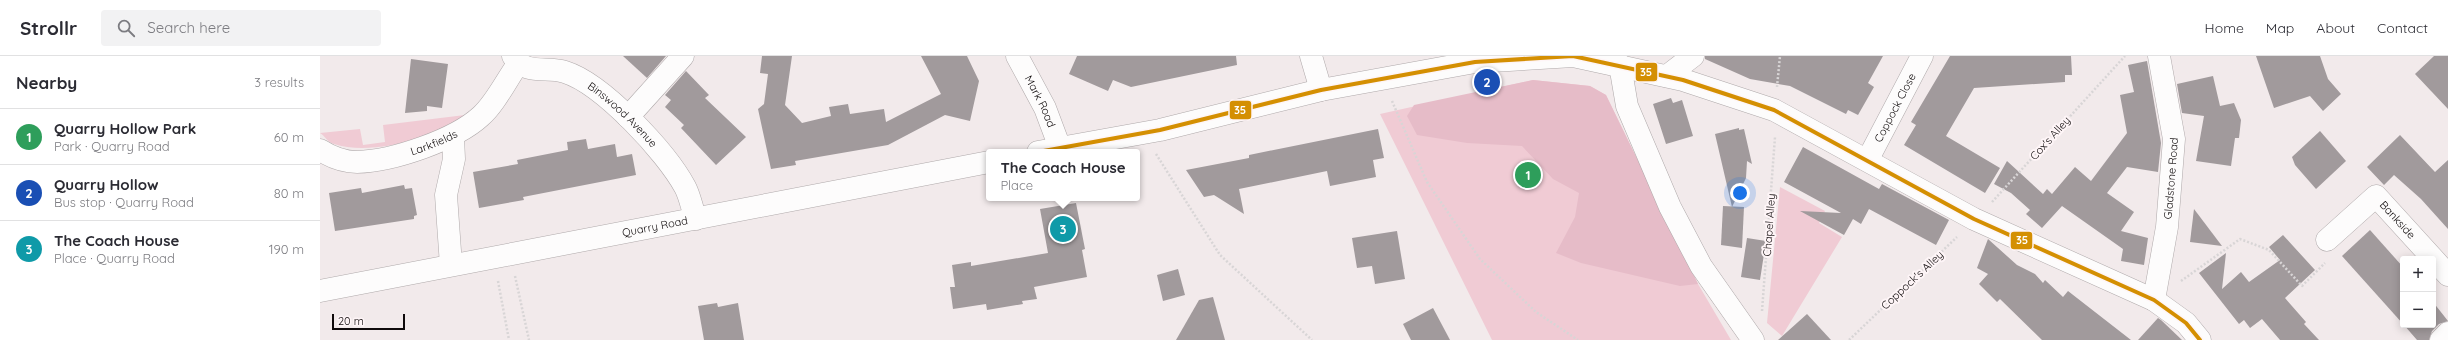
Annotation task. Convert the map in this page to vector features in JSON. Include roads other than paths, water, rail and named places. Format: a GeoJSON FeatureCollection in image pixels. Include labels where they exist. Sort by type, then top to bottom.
{"type":"FeatureCollection","features":[{"type":"Feature","properties":{"kind":"street"},"geometry":{"type":"LineString","coordinates":[[628,117],[683,56]]}},
{"type":"Feature","properties":{"kind":"street","name":"Mark Road"},"geometry":{"type":"LineString","coordinates":[[1017,56],[1045,108],[1060,148]]}},
{"type":"Feature","properties":{"kind":"street"},"geometry":{"type":"LineString","coordinates":[[1311,56],[1321,90]]}},
{"type":"Feature","properties":{"kind":"street"},"geometry":{"type":"LineString","coordinates":[[1054,149],[1143,134],[1321,90],[1384,78],[1475,62],[1572,56],[1667,76],[1776,110],[1868,159],[1974,219],[2154,300],[2186,323],[2200,340]]}},
{"type":"Feature","properties":{"kind":"street"},"geometry":{"type":"LineString","coordinates":[[1667,76],[1693,56]]}},
{"type":"Feature","properties":{"kind":"street","name":"Coppock Close"},"geometry":{"type":"LineString","coordinates":[[1868,159],[1922,56]]}},
{"type":"Feature","properties":{"kind":"street","name":"Gladstone Road"},"geometry":{"type":"LineString","coordinates":[[2154,300],[2167,227],[2174,140],[2159,56]]}},
{"type":"Feature","properties":{"kind":"street","name":"Binswood Avenue"},"geometry":{"type":"LineString","coordinates":[[516,60],[536,71],[564,72],[585,81],[628,117],[670,164],[686,188],[696,219]]}},
{"type":"Feature","properties":{"kind":"street","name":"Larkfields"},"geometry":{"type":"LineString","coordinates":[[320,150],[331,157],[357,162],[399,154],[453,137],[482,116],[516,60]]}},
{"type":"Feature","properties":{"kind":"street"},"geometry":{"type":"LineString","coordinates":[[1620,65],[1627,106],[1670,207],[1701,266],[1752,338]]}},
{"type":"Feature","properties":{"kind":"street"},"geometry":{"type":"LineString","coordinates":[[451,265],[446,195],[454,159],[453,137]]}},
{"type":"Feature","properties":{"kind":"street","name":"Quarry Road"},"geometry":{"type":"LineString","coordinates":[[320,290],[986,163]]}},
{"type":"Feature","properties":{"kind":"street","name":"Bankside"},"geometry":{"type":"LineString","coordinates":[[2327,240],[2376,196],[2448,275]]}},
{"type":"Feature","properties":{"kind":"street"},"geometry":{"type":"LineString","coordinates":[[2441,340],[2448,333]]}},
{"type":"Feature","properties":{"kind":"place","name":"Quarry Hollow"},"geometry":{"type":"Point","coordinates":[1487,82]}},
{"type":"Feature","properties":{"kind":"place","name":"Quarry Hollow Park"},"geometry":{"type":"Point","coordinates":[1528,175]}},
{"type":"Feature","properties":{"kind":"place","name":"The Coach House"},"geometry":{"type":"Point","coordinates":[1063,229]}}]}
